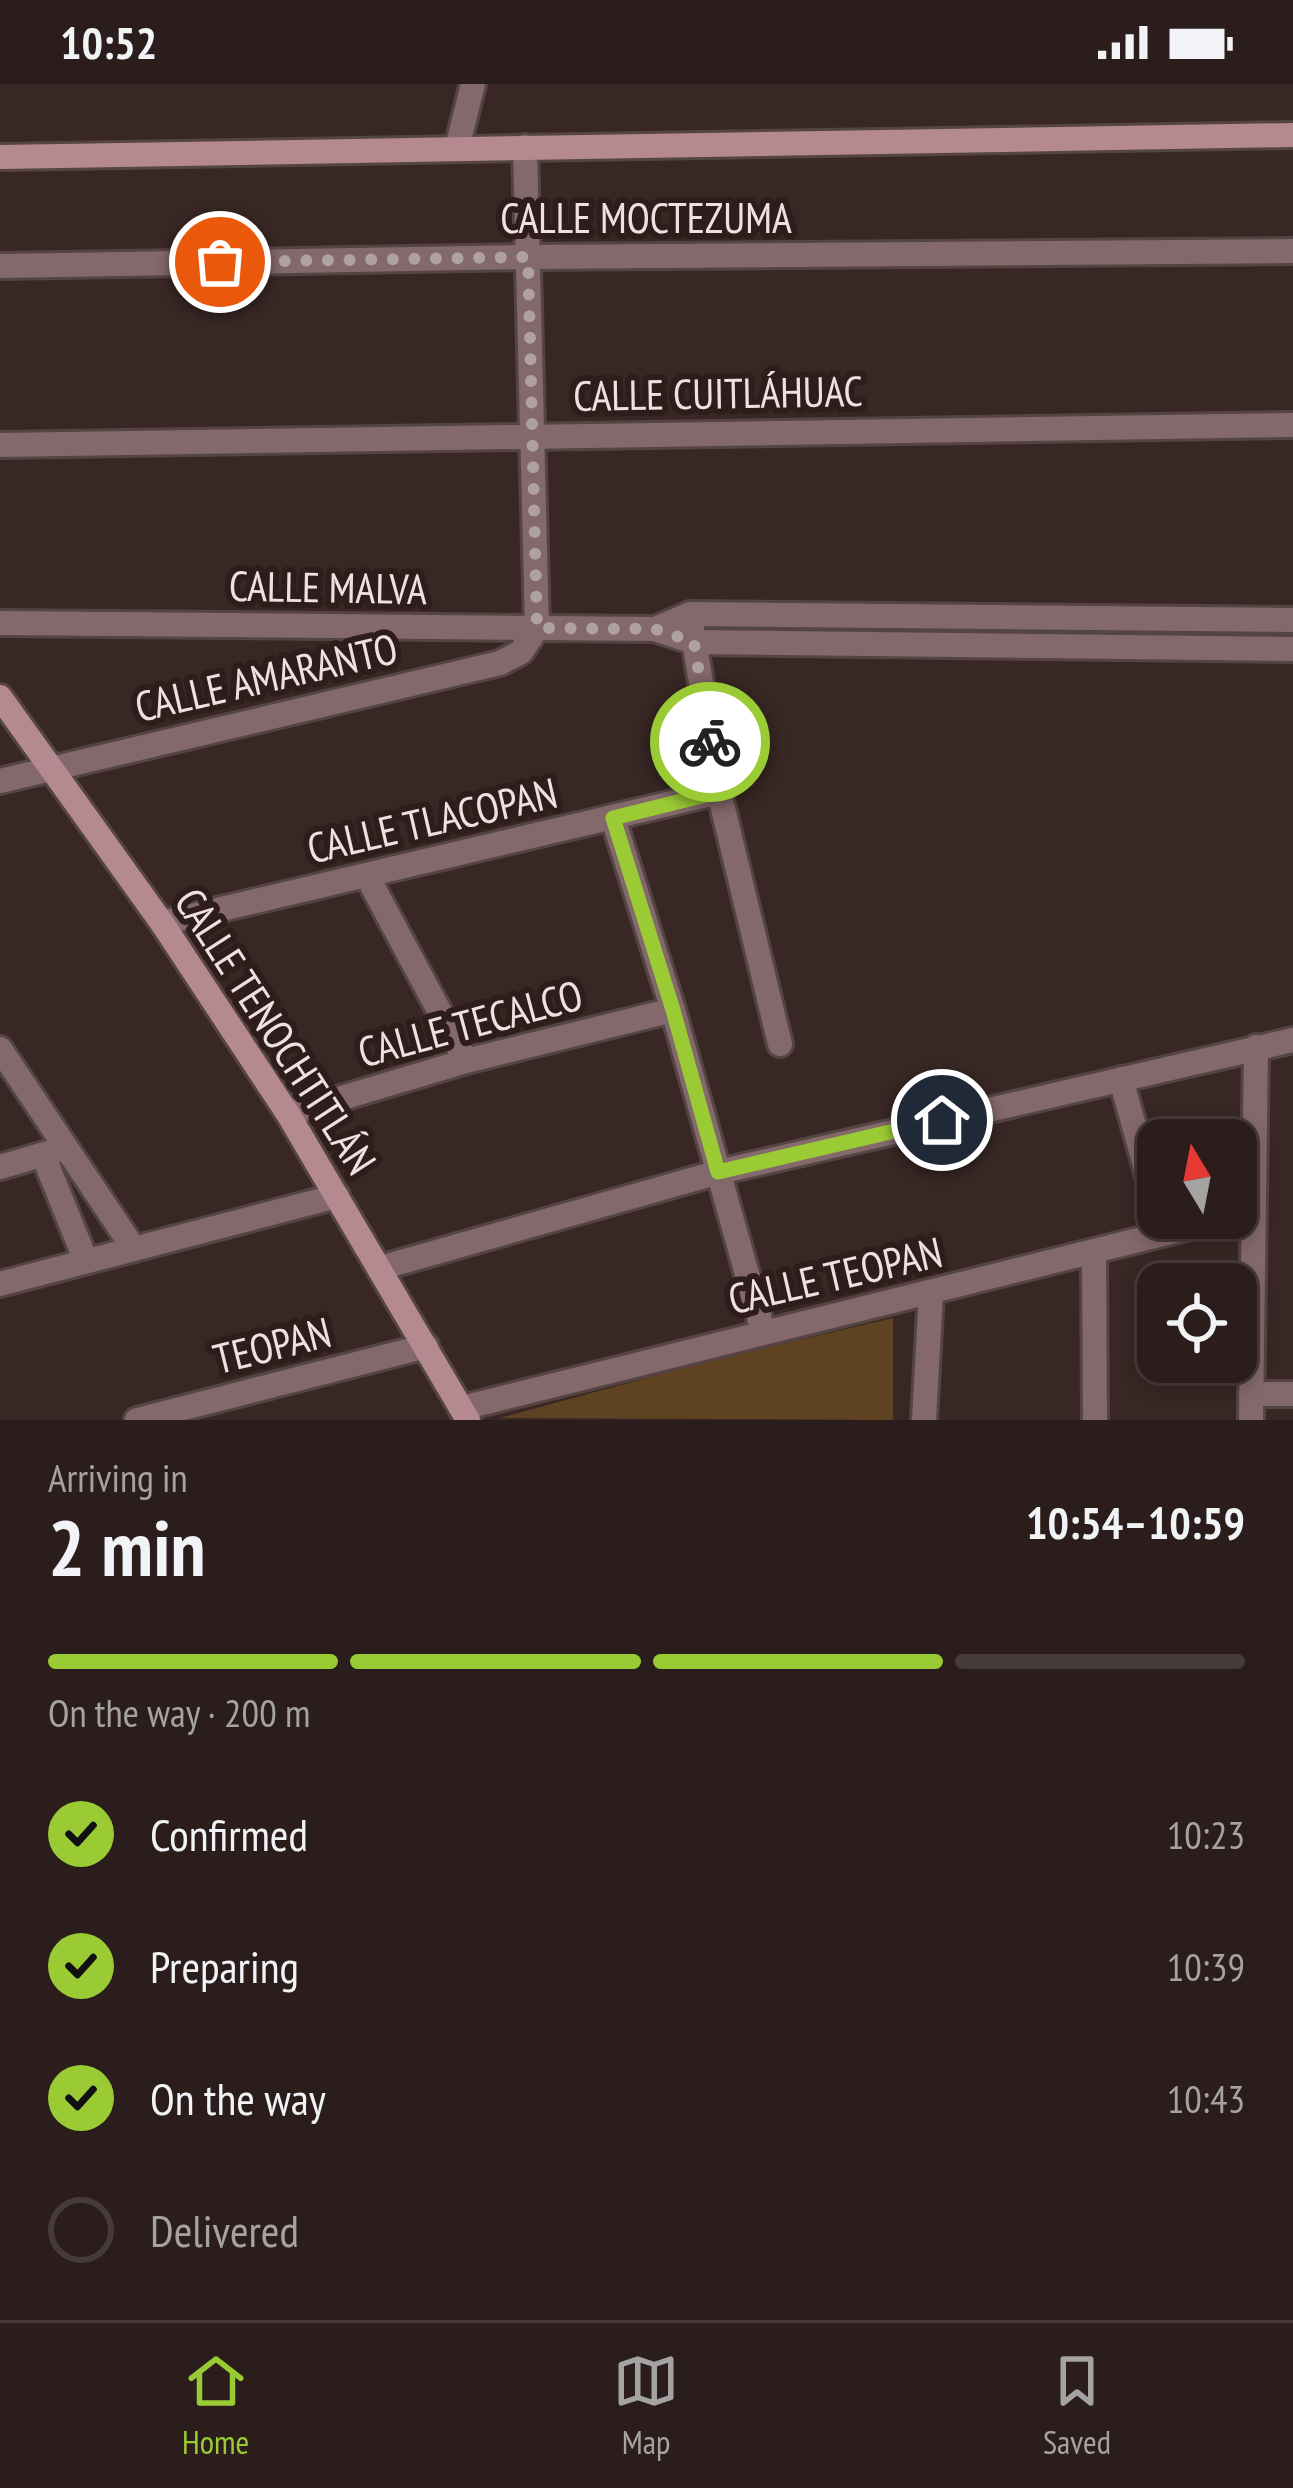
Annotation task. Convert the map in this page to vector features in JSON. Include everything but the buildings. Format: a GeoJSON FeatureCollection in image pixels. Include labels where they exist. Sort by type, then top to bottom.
{"type":"FeatureCollection","features":[{"type":"Feature","properties":{"kind":"street"},"geometry":{"type":"LineString","coordinates":[[458,148],[473,84]]}},
{"type":"Feature","properties":{"kind":"street"},"geometry":{"type":"LineString","coordinates":[[0,157],[1293,135]]}},
{"type":"Feature","properties":{"kind":"street"},"geometry":{"type":"LineString","coordinates":[[525,147],[537,628]]}},
{"type":"Feature","properties":{"kind":"street","name":"CALLE MOCTEZUMA"},"geometry":{"type":"LineString","coordinates":[[0,266],[1293,251]]}},
{"type":"Feature","properties":{"kind":"street","name":"CALLE CUITLÁHUAC"},"geometry":{"type":"LineString","coordinates":[[0,445],[1293,425]]}},
{"type":"Feature","properties":{"kind":"street"},"geometry":{"type":"LineString","coordinates":[[690,614],[718,792],[780,1044]]}},
{"type":"Feature","properties":{"kind":"street","name":"CALLE MALVA"},"geometry":{"type":"LineString","coordinates":[[655,629],[690,614],[1293,620]]}},
{"type":"Feature","properties":{"kind":"street","name":"CALLE MALVA"},"geometry":{"type":"LineString","coordinates":[[0,623],[655,629],[694,642],[1293,650]]}},
{"type":"Feature","properties":{"kind":"street","name":"CALLE AMARANTO"},"geometry":{"type":"LineString","coordinates":[[0,781],[500,663],[521,652],[537,628]]}},
{"type":"Feature","properties":{"kind":"street","name":"CALLE TENOCHTITLÁN"},"geometry":{"type":"LineString","coordinates":[[0,697],[162,923],[288,1114],[465,1414]]}},
{"type":"Feature","properties":{"kind":"street","name":"CALLE TLACOPAN"},"geometry":{"type":"LineString","coordinates":[[162,923],[718,792]]}},
{"type":"Feature","properties":{"kind":"street"},"geometry":{"type":"LineString","coordinates":[[613,818],[673,1010],[763,1331]]}},
{"type":"Feature","properties":{"kind":"street"},"geometry":{"type":"LineString","coordinates":[[367,875],[466,1061]]}},
{"type":"Feature","properties":{"kind":"street","name":"CALLE TECALCO"},"geometry":{"type":"LineString","coordinates":[[288,1114],[466,1061],[673,1010]]}},
{"type":"Feature","properties":{"kind":"street"},"geometry":{"type":"LineString","coordinates":[[380,1268],[718,1172],[1293,1040]]}},
{"type":"Feature","properties":{"kind":"street"},"geometry":{"type":"LineString","coordinates":[[1251,1119],[1256,1047]]}},
{"type":"Feature","properties":{"kind":"street"},"geometry":{"type":"LineString","coordinates":[[0,1049],[134,1249]]}},
{"type":"Feature","properties":{"kind":"street"},"geometry":{"type":"LineString","coordinates":[[1121,1079],[1137,1136]]}},
{"type":"Feature","properties":{"kind":"street"},"geometry":{"type":"LineString","coordinates":[[0,1167],[68,1147]]}},
{"type":"Feature","properties":{"kind":"street"},"geometry":{"type":"LineString","coordinates":[[43,1155],[86,1261]]}},
{"type":"Feature","properties":{"kind":"street"},"geometry":{"type":"LineString","coordinates":[[0,1283],[337,1196]]}},
{"type":"Feature","properties":{"kind":"street","name":"CALLE TEOPAN"},"geometry":{"type":"LineString","coordinates":[[465,1414],[763,1331],[1094,1252],[1137,1232]]}},
{"type":"Feature","properties":{"kind":"street"},"geometry":{"type":"LineString","coordinates":[[1246,1239],[1250,1420]]}},
{"type":"Feature","properties":{"kind":"street"},"geometry":{"type":"LineString","coordinates":[[1094,1252],[1095,1420]]}},
{"type":"Feature","properties":{"kind":"street"},"geometry":{"type":"LineString","coordinates":[[924,1420],[931,1293]]}},
{"type":"Feature","properties":{"kind":"street","name":"TEOPAN"},"geometry":{"type":"LineString","coordinates":[[137,1420],[426,1346]]}},
{"type":"Feature","properties":{"kind":"street"},"geometry":{"type":"LineString","coordinates":[[1251,1394],[1293,1394]]}},
{"type":"Feature","properties":{"kind":"shaded area"},"geometry":{"type":"Polygon","coordinates":[[[893,1318],[893,1420],[500,1418],[712,1360],[893,1318]]]}},
{"type":"Feature","properties":{"kind":"way so far"},"geometry":{"type":"LineString","coordinates":[[220,262],[528,257],[537,628],[655,629],[694,642],[710,742]]}},
{"type":"Feature","properties":{"kind":"route"},"geometry":{"type":"LineString","coordinates":[[710,742],[718,792],[613,818],[718,1172],[942,1120]]}}]}
